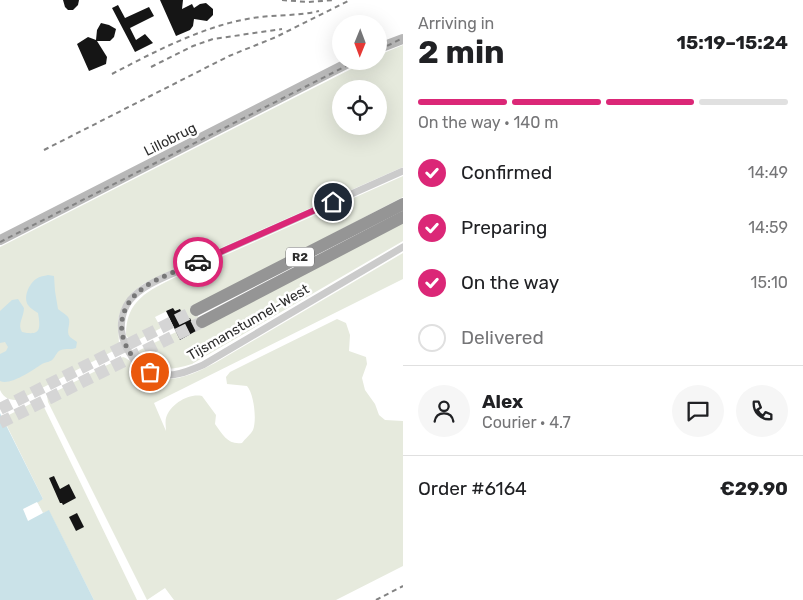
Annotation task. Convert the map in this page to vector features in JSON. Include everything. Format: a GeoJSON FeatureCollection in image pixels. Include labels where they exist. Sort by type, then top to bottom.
{"type":"FeatureCollection","features":[{"type":"Feature","properties":{"kind":"highway","name":"R2"},"geometry":{"type":"LineString","coordinates":[[196,310],[403,204]]}},
{"type":"Feature","properties":{"kind":"highway","name":"R2"},"geometry":{"type":"LineString","coordinates":[[202,322],[403,217]]}},
{"type":"Feature","properties":{"kind":"street"},"geometry":{"type":"LineString","coordinates":[[388,45],[403,39]]}},
{"type":"Feature","properties":{"kind":"street","name":"Lillobrug"},"geometry":{"type":"LineString","coordinates":[[0,240],[334,70]]}},
{"type":"Feature","properties":{"kind":"street","name":"Tijsmanstunnel-West"},"geometry":{"type":"LineString","coordinates":[[403,171],[142,289],[127,307],[122,318],[121,333],[131,355],[139,365],[150,372],[166,375],[184,373],[203,365],[403,247]]}},
{"type":"Feature","properties":{"kind":"shaded area"},"geometry":{"type":"Polygon","coordinates":[[[403,45],[403,167],[143,284],[133,292],[122,307],[118,319],[119,345],[115,350],[19,400],[5,397],[0,390],[0,247],[349,70],[388,70],[388,51],[403,45]]]}},
{"type":"Feature","properties":{"kind":"shaded area"},"geometry":{"type":"Polygon","coordinates":[[[403,176],[403,197],[193,307],[202,324],[403,223],[403,241],[192,364],[168,369],[154,367],[142,359],[136,352],[176,332],[181,340],[196,331],[190,318],[185,320],[179,309],[175,311],[173,308],[155,317],[161,328],[136,341],[129,339],[126,335],[130,313],[140,298],[148,292],[176,277],[403,176]]]}},
{"type":"Feature","properties":{"kind":"shaded area"},"geometry":{"type":"Polygon","coordinates":[[[403,253],[403,279],[154,403],[166,431],[166,418],[171,408],[191,396],[202,396],[216,415],[215,424],[223,435],[229,441],[242,443],[253,430],[255,420],[254,407],[247,386],[227,384],[226,377],[230,372],[337,319],[346,323],[350,335],[349,351],[366,357],[367,364],[362,378],[365,390],[375,404],[379,415],[385,420],[403,421],[403,566],[336,600],[174,600],[165,588],[147,600],[48,402],[47,396],[123,357],[144,373],[153,377],[171,379],[189,375],[215,363],[403,253]]]}},
{"type":"Feature","properties":{"kind":"shaded area"},"geometry":{"type":"Polygon","coordinates":[[[36,401],[43,405],[137,600],[94,600],[49,511],[43,513],[37,502],[43,499],[3,418],[36,401]]]}},
{"type":"Feature","properties":{"kind":"water"},"geometry":{"type":"Polygon","coordinates":[[[48,275],[54,276],[58,309],[69,319],[69,335],[77,342],[76,348],[63,349],[51,361],[10,381],[0,381],[0,354],[6,351],[8,347],[5,342],[0,343],[0,311],[12,300],[18,299],[24,308],[20,323],[22,332],[36,332],[39,328],[38,313],[28,305],[26,295],[33,281],[48,275]]]}},
{"type":"Feature","properties":{"kind":"water"},"geometry":{"type":"Polygon","coordinates":[[[0,413],[43,499],[37,503],[43,513],[49,510],[94,600],[0,600],[0,413]]]}},
{"type":"Feature","properties":{"kind":"pier"},"geometry":{"type":"Polygon","coordinates":[[[37,502],[43,513],[28,521],[23,509],[37,502]]]}},
{"type":"Feature","properties":{"kind":"building"},"geometry":{"type":"Polygon","coordinates":[[[63,0],[79,0],[78,5],[73,10],[68,10],[63,0]]]}},
{"type":"Feature","properties":{"kind":"building"},"geometry":{"type":"Polygon","coordinates":[[[160,0],[183,0],[182,9],[192,4],[194,8],[206,3],[213,9],[213,15],[207,21],[194,19],[190,30],[176,36],[160,0]]]}},
{"type":"Feature","properties":{"kind":"building"},"geometry":{"type":"Polygon","coordinates":[[[118,5],[125,18],[149,7],[154,16],[130,28],[136,40],[145,34],[153,43],[135,52],[112,8],[118,5]]]}},
{"type":"Feature","properties":{"kind":"building"},"geometry":{"type":"Polygon","coordinates":[[[101,23],[116,29],[114,37],[110,41],[97,41],[107,57],[106,64],[89,71],[77,44],[88,37],[96,40],[97,30],[101,23]]]}},
{"type":"Feature","properties":{"kind":"building"},"geometry":{"type":"Polygon","coordinates":[[[173,308],[175,311],[180,309],[185,320],[190,318],[196,331],[180,340],[166,311],[173,308]]]}},
{"type":"Feature","properties":{"kind":"building"},"geometry":{"type":"Polygon","coordinates":[[[54,476],[60,489],[69,484],[76,498],[63,505],[60,503],[49,478],[54,476]]]}},
{"type":"Feature","properties":{"kind":"building"},"geometry":{"type":"Polygon","coordinates":[[[77,513],[84,527],[76,531],[69,517],[77,513]]]}},
{"type":"Feature","properties":{"kind":"tunnel"},"geometry":{"type":"LineString","coordinates":[[0,409],[196,310]]}},
{"type":"Feature","properties":{"kind":"tunnel"},"geometry":{"type":"LineString","coordinates":[[0,423],[202,322]]}},
{"type":"Feature","properties":{"kind":"railway"},"geometry":{"type":"LineString","coordinates":[[282,0],[308,2],[335,0]]}},
{"type":"Feature","properties":{"kind":"railway"},"geometry":{"type":"LineString","coordinates":[[44,150],[229,56],[276,37],[350,0]]}},
{"type":"Feature","properties":{"kind":"railway"},"geometry":{"type":"LineString","coordinates":[[112,74],[176,42],[225,24],[252,18],[319,11]]}},
{"type":"Feature","properties":{"kind":"railway"},"geometry":{"type":"LineString","coordinates":[[151,67],[193,46],[213,39],[282,29]]}},
{"type":"Feature","properties":{"kind":"railway"},"geometry":{"type":"LineString","coordinates":[[388,46],[403,38]]}},
{"type":"Feature","properties":{"kind":"railway"},"geometry":{"type":"LineString","coordinates":[[0,242],[338,70]]}},
{"type":"Feature","properties":{"kind":"railway"},"geometry":{"type":"LineString","coordinates":[[376,600],[403,586]]}},
{"type":"Feature","properties":{"kind":"way so far"},"geometry":{"type":"LineString","coordinates":[[150,372],[139,365],[124,342],[121,333],[122,318],[130,301],[142,289],[198,262]]}},
{"type":"Feature","properties":{"kind":"route"},"geometry":{"type":"LineString","coordinates":[[198,262],[333,202]]}}]}
